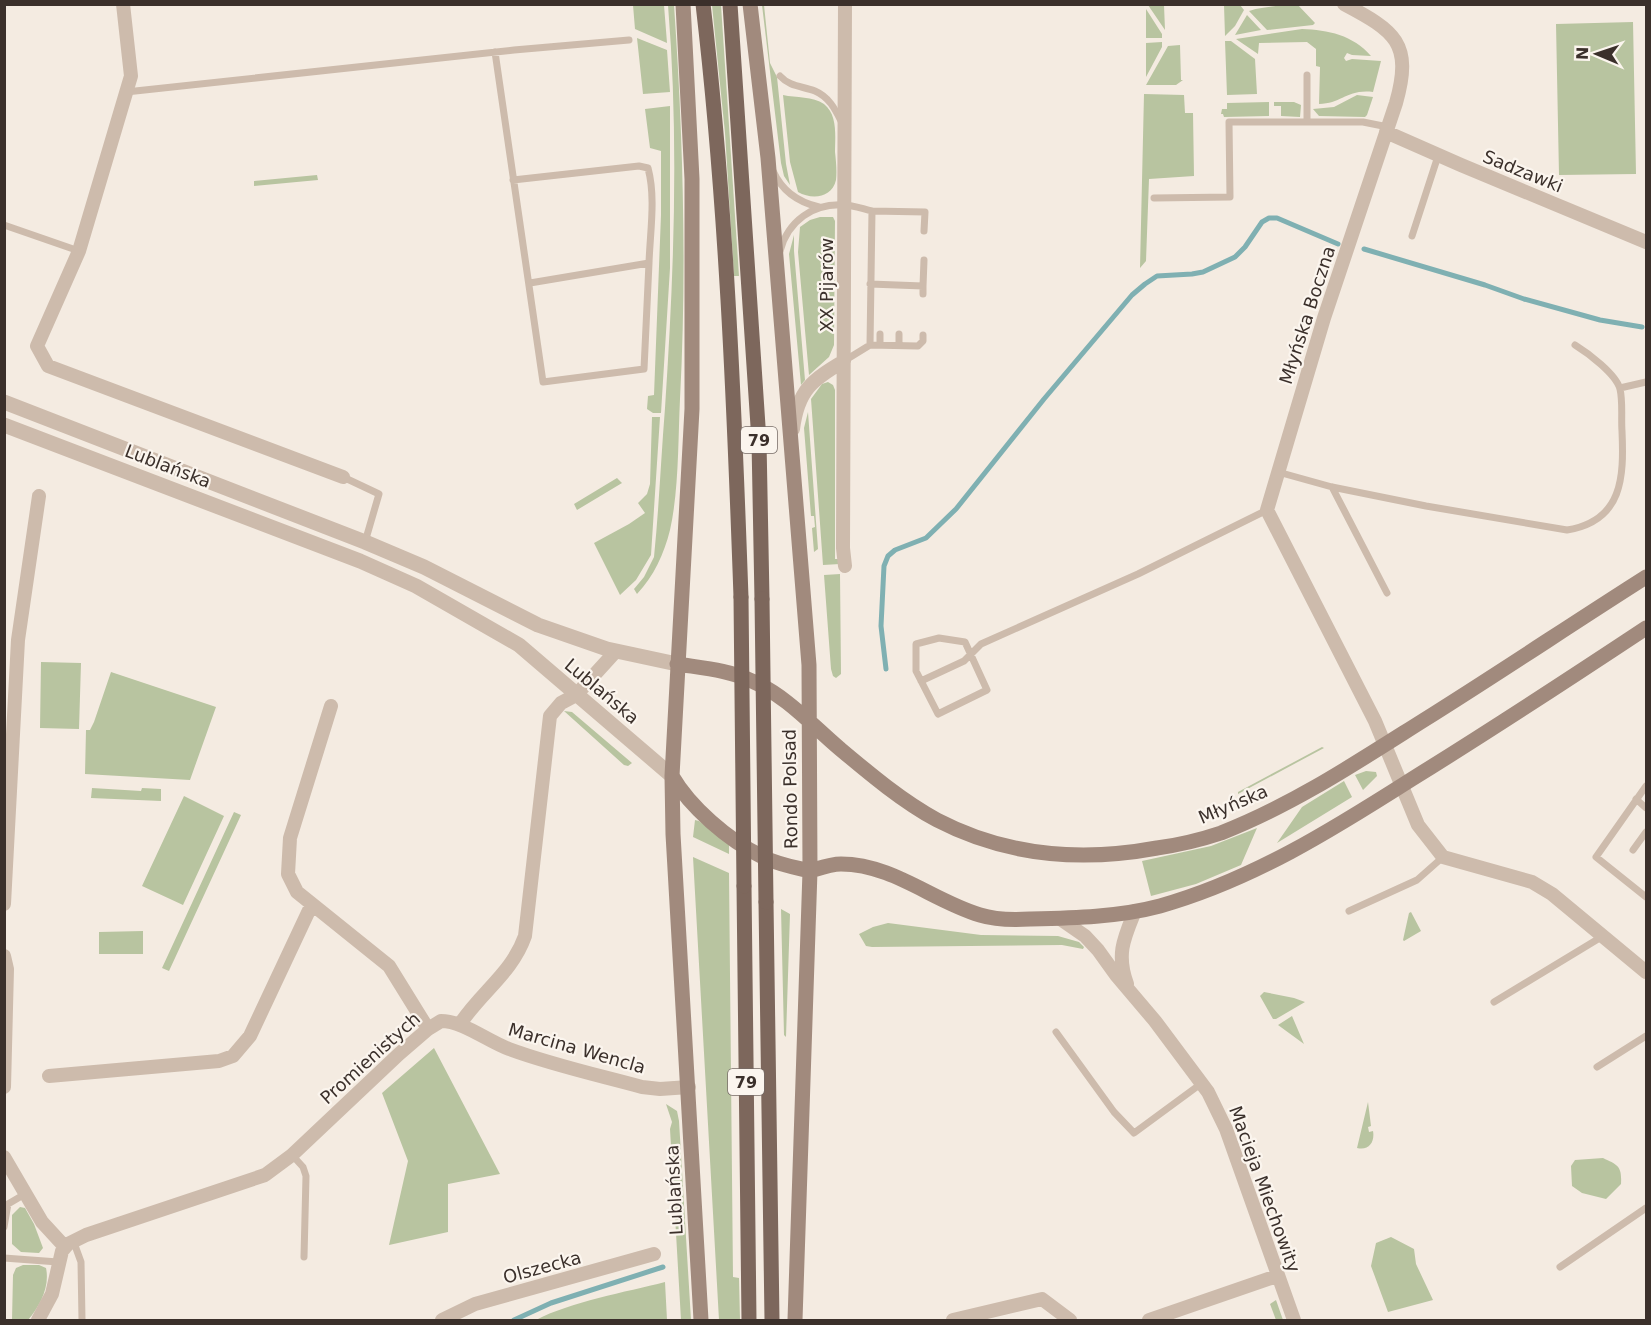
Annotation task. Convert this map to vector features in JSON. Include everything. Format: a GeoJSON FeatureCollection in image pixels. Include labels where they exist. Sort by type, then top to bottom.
{"type":"FeatureCollection","features":[{"type":"Feature","properties":{"kind":"main road"},"geometry":{"type":"LineString","coordinates":[[672,776],[692,409],[692,169],[683,4]]}},
{"type":"Feature","properties":{"kind":"main road","name":"79"},"geometry":{"type":"LineString","coordinates":[[703,4],[712,82],[731,361],[741,597],[749,1320]]}},
{"type":"Feature","properties":{"kind":"main road","name":"79"},"geometry":{"type":"LineString","coordinates":[[730,4],[759,441],[772,1320]]}},
{"type":"Feature","properties":{"kind":"main road"},"geometry":{"type":"LineString","coordinates":[[750,4],[768,158],[778,272],[808,649],[810,721]]}},
{"type":"Feature","properties":{"kind":"main road","name":"Młyńska"},"geometry":{"type":"LineString","coordinates":[[810,721],[840,749],[898,795],[919,810],[957,830],[1012,848],[1046,854],[1079,856],[1139,851],[1184,844],[1221,832],[1292,800],[1386,744],[1647,576]]}},
{"type":"Feature","properties":{"kind":"main road"},"geometry":{"type":"LineString","coordinates":[[795,1320],[810,871],[841,864],[887,872],[929,894],[979,915],[996,919],[1059,918],[1135,911],[1168,903],[1236,879],[1318,837],[1644,634]]}},
{"type":"Feature","properties":{"kind":"main road","name":"Rondo Polsad"},"geometry":{"type":"LineString","coordinates":[[672,776],[681,792],[694,806],[729,835],[775,862],[810,871],[810,721],[754,681],[732,673],[677,663]]}},
{"type":"Feature","properties":{"kind":"main road","name":"Lublańska"},"geometry":{"type":"LineString","coordinates":[[672,776],[701,1320]]}},
{"type":"Feature","properties":{"kind":"street"},"geometry":{"type":"LineString","coordinates":[[123,4],[131,76],[79,251],[37,346],[48,366],[343,477]]}},
{"type":"Feature","properties":{"kind":"street","name":"XX Pijarów"},"geometry":{"type":"LineString","coordinates":[[845,4],[843,548],[845,566]]}},
{"type":"Feature","properties":{"kind":"street","name":"Młyńska Boczna"},"geometry":{"type":"LineString","coordinates":[[1267,510],[1324,318],[1403,75],[1402,54],[1383,27],[1344,4]]}},
{"type":"Feature","properties":{"kind":"street","name":"Sadzawki"},"geometry":{"type":"LineString","coordinates":[[1387,129],[1438,156],[1647,242]]}},
{"type":"Feature","properties":{"kind":"street"},"geometry":{"type":"LineString","coordinates":[[791,452],[796,414],[804,392],[813,381],[844,361]]}},
{"type":"Feature","properties":{"kind":"street","name":"Lublańska"},"geometry":{"type":"LineString","coordinates":[[4,402],[365,542],[424,567],[538,625],[585,643],[677,663]]}},
{"type":"Feature","properties":{"kind":"street","name":"Lublańska"},"geometry":{"type":"LineString","coordinates":[[4,425],[360,561],[416,585],[519,645],[672,776]]}},
{"type":"Feature","properties":{"kind":"street"},"geometry":{"type":"LineString","coordinates":[[4,904],[18,640],[39,496]]}},
{"type":"Feature","properties":{"kind":"street"},"geometry":{"type":"LineString","coordinates":[[1267,510],[1386,744],[1420,829],[1443,857],[1532,882],[1552,894],[1647,972]]}},
{"type":"Feature","properties":{"kind":"street"},"geometry":{"type":"LineString","coordinates":[[460,1024],[487,989],[506,972],[520,951],[525,936],[550,716],[561,703],[576,695],[615,651]]}},
{"type":"Feature","properties":{"kind":"street"},"geometry":{"type":"LineString","coordinates":[[331,706],[288,851],[288,874],[297,892],[389,966],[428,1029]]}},
{"type":"Feature","properties":{"kind":"street"},"geometry":{"type":"LineString","coordinates":[[49,1076],[219,1062],[233,1056],[250,1036],[312,904]]}},
{"type":"Feature","properties":{"kind":"street","name":"Macieja Miechowity"},"geometry":{"type":"LineString","coordinates":[[1129,989],[1122,969],[1121,950],[1135,911]]}},
{"type":"Feature","properties":{"kind":"street","name":"Macieja Miechowity"},"geometry":{"type":"LineString","coordinates":[[1059,918],[1085,936],[1202,1083],[1223,1123],[1294,1320]]}},
{"type":"Feature","properties":{"kind":"street"},"geometry":{"type":"LineString","coordinates":[[4,956],[7,969],[4,1087]]}},
{"type":"Feature","properties":{"kind":"street","name":"Promienistych"},"geometry":{"type":"LineString","coordinates":[[69,1244],[257,1179],[273,1171],[339,1108],[428,1029],[441,1021],[460,1024]]}},
{"type":"Feature","properties":{"kind":"street","name":"Marcina Wencla"},"geometry":{"type":"LineString","coordinates":[[460,1024],[500,1046],[590,1072],[651,1088],[688,1087]]}},
{"type":"Feature","properties":{"kind":"street"},"geometry":{"type":"LineString","coordinates":[[4,1157],[46,1228],[69,1244],[58,1262],[52,1294],[38,1320]]}},
{"type":"Feature","properties":{"kind":"street","name":"Olszecka"},"geometry":{"type":"LineString","coordinates":[[442,1320],[475,1304],[654,1254]]}},
{"type":"Feature","properties":{"kind":"street"},"geometry":{"type":"LineString","coordinates":[[1149,1320],[1277,1276]]}},
{"type":"Feature","properties":{"kind":"street"},"geometry":{"type":"LineString","coordinates":[[953,1320],[1042,1299],[1071,1320]]}},
{"type":"Feature","properties":{"kind":"lane"},"geometry":{"type":"LineString","coordinates":[[126,92],[495,52],[629,40]]}},
{"type":"Feature","properties":{"kind":"lane"},"geometry":{"type":"LineString","coordinates":[[495,52],[513,180],[530,283],[543,382],[644,369],[652,198],[652,180],[648,168],[639,166],[513,180]]}},
{"type":"Feature","properties":{"kind":"lane"},"geometry":{"type":"LineString","coordinates":[[1307,75],[1307,122]]}},
{"type":"Feature","properties":{"kind":"lane"},"geometry":{"type":"LineString","coordinates":[[780,76],[791,85],[824,96],[833,106],[845,129]]}},
{"type":"Feature","properties":{"kind":"lane"},"geometry":{"type":"LineString","coordinates":[[1154,198],[1230,197],[1229,122],[1363,122],[1387,129]]}},
{"type":"Feature","properties":{"kind":"lane"},"geometry":{"type":"LineString","coordinates":[[1412,236],[1438,156]]}},
{"type":"Feature","properties":{"kind":"lane"},"geometry":{"type":"LineString","coordinates":[[768,158],[774,174],[787,192],[803,202],[819,207],[845,205],[872,211],[925,212],[924,231]]}},
{"type":"Feature","properties":{"kind":"lane"},"geometry":{"type":"LineString","coordinates":[[778,272],[780,254],[787,232],[800,218],[819,207]]}},
{"type":"Feature","properties":{"kind":"lane"},"geometry":{"type":"LineString","coordinates":[[870,345],[872,211]]}},
{"type":"Feature","properties":{"kind":"lane"},"geometry":{"type":"LineString","coordinates":[[4,225],[79,251]]}},
{"type":"Feature","properties":{"kind":"lane"},"geometry":{"type":"LineString","coordinates":[[923,294],[924,260]]}},
{"type":"Feature","properties":{"kind":"lane"},"geometry":{"type":"LineString","coordinates":[[530,283],[649,263]]}},
{"type":"Feature","properties":{"kind":"lane"},"geometry":{"type":"LineString","coordinates":[[870,284],[923,286]]}},
{"type":"Feature","properties":{"kind":"lane"},"geometry":{"type":"LineString","coordinates":[[881,285],[881,294]]}},
{"type":"Feature","properties":{"kind":"lane"},"geometry":{"type":"LineString","coordinates":[[899,285],[899,294]]}},
{"type":"Feature","properties":{"kind":"lane"},"geometry":{"type":"LineString","coordinates":[[880,334],[880,345]]}},
{"type":"Feature","properties":{"kind":"lane"},"geometry":{"type":"LineString","coordinates":[[898,334],[899,345]]}},
{"type":"Feature","properties":{"kind":"lane"},"geometry":{"type":"LineString","coordinates":[[844,361],[870,345],[918,346],[923,341],[923,335]]}},
{"type":"Feature","properties":{"kind":"lane"},"geometry":{"type":"LineString","coordinates":[[1278,472],[1332,487],[1426,506],[1567,530],[1580,528],[1603,516],[1616,497],[1623,475],[1620,388],[1592,355],[1575,345]]}},
{"type":"Feature","properties":{"kind":"lane"},"geometry":{"type":"LineString","coordinates":[[1620,388],[1647,382]]}},
{"type":"Feature","properties":{"kind":"lane"},"geometry":{"type":"LineString","coordinates":[[343,477],[380,494],[365,542]]}},
{"type":"Feature","properties":{"kind":"lane"},"geometry":{"type":"LineString","coordinates":[[1332,487],[1387,593]]}},
{"type":"Feature","properties":{"kind":"lane"},"geometry":{"type":"LineString","coordinates":[[921,681],[964,661],[981,644],[1138,574],[1267,510]]}},
{"type":"Feature","properties":{"kind":"lane"},"geometry":{"type":"LineString","coordinates":[[939,638],[965,642],[971,654],[987,690],[938,714],[916,671],[916,644],[939,638]]}},
{"type":"Feature","properties":{"kind":"lane"},"geometry":{"type":"LineString","coordinates":[[1647,786],[1596,857],[1647,897]]}},
{"type":"Feature","properties":{"kind":"lane"},"geometry":{"type":"LineString","coordinates":[[1636,799],[1647,808]]}},
{"type":"Feature","properties":{"kind":"lane"},"geometry":{"type":"LineString","coordinates":[[1633,850],[1647,832]]}},
{"type":"Feature","properties":{"kind":"lane"},"geometry":{"type":"LineString","coordinates":[[1349,911],[1417,880],[1443,857]]}},
{"type":"Feature","properties":{"kind":"lane"},"geometry":{"type":"LineString","coordinates":[[1494,1002],[1603,936]]}},
{"type":"Feature","properties":{"kind":"lane"},"geometry":{"type":"LineString","coordinates":[[1056,1032],[1114,1112],[1134,1133],[1202,1083]]}},
{"type":"Feature","properties":{"kind":"lane"},"geometry":{"type":"LineString","coordinates":[[1598,1067],[1647,1036]]}},
{"type":"Feature","properties":{"kind":"lane"},"geometry":{"type":"LineString","coordinates":[[292,1155],[303,1167],[306,1176],[304,1257]]}},
{"type":"Feature","properties":{"kind":"lane"},"geometry":{"type":"LineString","coordinates":[[4,1227],[6,1207],[25,1194]]}},
{"type":"Feature","properties":{"kind":"lane"},"geometry":{"type":"LineString","coordinates":[[1560,1267],[1647,1208]]}},
{"type":"Feature","properties":{"kind":"lane"},"geometry":{"type":"LineString","coordinates":[[69,1244],[81,1262],[81,1320]]}},
{"type":"Feature","properties":{"kind":"lane"},"geometry":{"type":"LineString","coordinates":[[4,1258],[58,1262]]}},
{"type":"Feature","properties":{"kind":"green space"},"geometry":{"type":"Polygon","coordinates":[[[1297,4],[1315,23],[1313,25],[1267,30],[1249,11],[1265,7],[1297,4]]]}},
{"type":"Feature","properties":{"kind":"green space"},"geometry":{"type":"Polygon","coordinates":[[[633,5],[664,5],[667,43],[635,29],[633,5]]]}},
{"type":"Feature","properties":{"kind":"green space"},"geometry":{"type":"Polygon","coordinates":[[[668,5],[674,5],[683,202],[683,300],[678,465],[668,539],[653,572],[637,594],[634,589],[644,577],[654,557],[668,357],[673,256],[674,156],[668,5]]]}},
{"type":"Feature","properties":{"kind":"green space"},"geometry":{"type":"Polygon","coordinates":[[[712,5],[721,5],[739,276],[734,276],[725,133],[712,5]]]}},
{"type":"Feature","properties":{"kind":"green space"},"geometry":{"type":"Polygon","coordinates":[[[762,5],[764,5],[770,63],[777,77],[790,185],[784,176],[781,163],[762,5]]]}},
{"type":"Feature","properties":{"kind":"green space"},"geometry":{"type":"Polygon","coordinates":[[[1148,5],[1164,5],[1165,30],[1148,5]]]}},
{"type":"Feature","properties":{"kind":"green space"},"geometry":{"type":"Polygon","coordinates":[[[1224,5],[1240,5],[1244,10],[1235,26],[1225,36],[1224,5]]]}},
{"type":"Feature","properties":{"kind":"green space"},"geometry":{"type":"Polygon","coordinates":[[[1146,9],[1162,34],[1162,38],[1146,38],[1146,9]]]}},
{"type":"Feature","properties":{"kind":"green space"},"geometry":{"type":"Polygon","coordinates":[[[1247,15],[1261,30],[1235,35],[1247,15]]]}},
{"type":"Feature","properties":{"kind":"green space"},"geometry":{"type":"Polygon","coordinates":[[[1633,22],[1636,174],[1559,175],[1556,24],[1633,22]]]}},
{"type":"Feature","properties":{"kind":"green space"},"geometry":{"type":"Polygon","coordinates":[[[1302,29],[1348,38],[1371,56],[1347,53],[1344,58],[1346,61],[1352,59],[1381,61],[1373,92],[1350,94],[1333,102],[1319,104],[1320,67],[1316,66],[1316,49],[1307,42],[1259,43],[1258,54],[1236,39],[1302,29]]]}},
{"type":"Feature","properties":{"kind":"green space"},"geometry":{"type":"Polygon","coordinates":[[[637,38],[667,50],[670,92],[643,94],[637,38]]]}},
{"type":"Feature","properties":{"kind":"green space"},"geometry":{"type":"Polygon","coordinates":[[[1225,41],[1231,41],[1255,59],[1257,94],[1227,95],[1225,41]]]}},
{"type":"Feature","properties":{"kind":"green space"},"geometry":{"type":"Polygon","coordinates":[[[1162,42],[1162,47],[1146,77],[1146,43],[1162,42]]]}},
{"type":"Feature","properties":{"kind":"green space"},"geometry":{"type":"Polygon","coordinates":[[[1180,45],[1181,80],[1183,80],[1176,85],[1146,85],[1168,46],[1180,45]]]}},
{"type":"Feature","properties":{"kind":"green space"},"geometry":{"type":"Polygon","coordinates":[[[1144,94],[1184,95],[1185,113],[1193,113],[1194,176],[1149,179],[1146,261],[1140,268],[1144,94]]]}},
{"type":"Feature","properties":{"kind":"green space"},"geometry":{"type":"Polygon","coordinates":[[[783,95],[820,101],[832,114],[835,126],[836,180],[834,186],[826,194],[809,196],[798,192],[790,162],[783,95]]]}},
{"type":"Feature","properties":{"kind":"green space"},"geometry":{"type":"Polygon","coordinates":[[[1357,95],[1373,97],[1365,117],[1319,116],[1313,109],[1334,107],[1357,95]]]}},
{"type":"Feature","properties":{"kind":"green space"},"geometry":{"type":"Polygon","coordinates":[[[1269,102],[1269,116],[1224,117],[1221,114],[1222,109],[1227,109],[1227,103],[1269,102]]]}},
{"type":"Feature","properties":{"kind":"green space"},"geometry":{"type":"Polygon","coordinates":[[[1274,102],[1294,102],[1301,105],[1300,117],[1281,116],[1281,106],[1274,106],[1274,102]]]}},
{"type":"Feature","properties":{"kind":"green space"},"geometry":{"type":"Polygon","coordinates":[[[670,106],[670,268],[661,413],[653,413],[647,409],[648,396],[654,395],[661,215],[661,151],[650,148],[645,109],[670,106]]]}},
{"type":"Feature","properties":{"kind":"green space"},"geometry":{"type":"Polygon","coordinates":[[[317,175],[318,180],[254,186],[254,181],[317,175]]]}},
{"type":"Feature","properties":{"kind":"green space"},"geometry":{"type":"Polygon","coordinates":[[[820,217],[833,217],[835,221],[834,345],[829,357],[809,375],[798,252],[800,227],[820,217]]]}},
{"type":"Feature","properties":{"kind":"green space"},"geometry":{"type":"Polygon","coordinates":[[[794,235],[805,380],[801,385],[789,254],[794,235]]]}},
{"type":"Feature","properties":{"kind":"green space"},"geometry":{"type":"Polygon","coordinates":[[[828,382],[835,390],[835,559],[839,559],[840,564],[823,565],[811,399],[822,384],[828,382]]]}},
{"type":"Feature","properties":{"kind":"green space"},"geometry":{"type":"Polygon","coordinates":[[[808,412],[818,549],[814,552],[812,528],[815,527],[814,516],[811,516],[804,428],[808,412]]]}},
{"type":"Feature","properties":{"kind":"green space"},"geometry":{"type":"Polygon","coordinates":[[[652,417],[660,417],[651,555],[636,580],[620,595],[594,543],[645,513],[638,503],[647,494],[650,484],[652,417]]]}},
{"type":"Feature","properties":{"kind":"green space"},"geometry":{"type":"Polygon","coordinates":[[[617,478],[622,483],[577,510],[574,504],[617,478]]]}},
{"type":"Feature","properties":{"kind":"green space"},"geometry":{"type":"Polygon","coordinates":[[[840,574],[841,674],[836,678],[831,669],[824,575],[840,574]]]}},
{"type":"Feature","properties":{"kind":"green space"},"geometry":{"type":"Polygon","coordinates":[[[41,662],[81,663],[79,729],[40,728],[41,662]]]}},
{"type":"Feature","properties":{"kind":"green space"},"geometry":{"type":"Polygon","coordinates":[[[111,672],[216,707],[190,780],[85,774],[86,730],[90,730],[94,722],[111,672]]]}},
{"type":"Feature","properties":{"kind":"green space"},"geometry":{"type":"Polygon","coordinates":[[[564,711],[572,712],[632,763],[628,766],[624,765],[564,711]]]}},
{"type":"Feature","properties":{"kind":"green space"},"geometry":{"type":"Polygon","coordinates":[[[1322,747],[1324,748],[1238,794],[1238,792],[1322,747]]]}},
{"type":"Feature","properties":{"kind":"green space"},"geometry":{"type":"Polygon","coordinates":[[[1366,771],[1376,772],[1377,776],[1363,790],[1355,775],[1366,771]]]}},
{"type":"Feature","properties":{"kind":"green space"},"geometry":{"type":"Polygon","coordinates":[[[1344,781],[1352,797],[1277,843],[1302,807],[1344,781]]]}},
{"type":"Feature","properties":{"kind":"green space"},"geometry":{"type":"Polygon","coordinates":[[[92,788],[141,791],[142,788],[161,789],[161,801],[91,798],[92,788]]]}},
{"type":"Feature","properties":{"kind":"green space"},"geometry":{"type":"Polygon","coordinates":[[[184,796],[224,816],[183,905],[142,886],[184,796]]]}},
{"type":"Feature","properties":{"kind":"green space"},"geometry":{"type":"Polygon","coordinates":[[[234,812],[241,815],[169,971],[162,968],[234,812]]]}},
{"type":"Feature","properties":{"kind":"green space"},"geometry":{"type":"Polygon","coordinates":[[[695,820],[729,844],[729,854],[693,837],[695,820]]]}},
{"type":"Feature","properties":{"kind":"green space"},"geometry":{"type":"Polygon","coordinates":[[[1257,828],[1241,865],[1196,884],[1151,896],[1142,861],[1211,846],[1257,828]]]}},
{"type":"Feature","properties":{"kind":"green space"},"geometry":{"type":"Polygon","coordinates":[[[693,857],[729,873],[733,1277],[739,1278],[740,1320],[719,1320],[693,857]]]}},
{"type":"Feature","properties":{"kind":"green space"},"geometry":{"type":"Polygon","coordinates":[[[781,909],[790,914],[786,1037],[784,1035],[781,909]]]}},
{"type":"Feature","properties":{"kind":"green space"},"geometry":{"type":"Polygon","coordinates":[[[1411,912],[1421,931],[1404,941],[1409,913],[1411,912]]]}},
{"type":"Feature","properties":{"kind":"green space"},"geometry":{"type":"Polygon","coordinates":[[[888,923],[981,935],[1058,936],[1079,942],[1084,947],[1083,949],[1062,945],[866,946],[859,934],[888,923]]]}},
{"type":"Feature","properties":{"kind":"green space"},"geometry":{"type":"Polygon","coordinates":[[[143,931],[143,954],[99,954],[99,932],[143,931]]]}},
{"type":"Feature","properties":{"kind":"green space"},"geometry":{"type":"Polygon","coordinates":[[[1264,992],[1305,1002],[1273,1019],[1260,996],[1264,992]]]}},
{"type":"Feature","properties":{"kind":"green space"},"geometry":{"type":"Polygon","coordinates":[[[1292,1016],[1304,1044],[1278,1025],[1292,1016]]]}},
{"type":"Feature","properties":{"kind":"green space"},"geometry":{"type":"Polygon","coordinates":[[[434,1048],[500,1174],[448,1184],[448,1232],[389,1245],[408,1161],[382,1093],[434,1048]]]}},
{"type":"Feature","properties":{"kind":"green space"},"geometry":{"type":"Polygon","coordinates":[[[1368,1102],[1371,1126],[1368,1127],[1369,1132],[1373,1131],[1373,1139],[1368,1147],[1361,1149],[1357,1148],[1368,1102]]]}},
{"type":"Feature","properties":{"kind":"green space"},"geometry":{"type":"Polygon","coordinates":[[[666,1104],[677,1111],[679,1121],[691,1320],[681,1320],[670,1129],[672,1122],[666,1104]]]}},
{"type":"Feature","properties":{"kind":"green space"},"geometry":{"type":"Polygon","coordinates":[[[1603,1158],[1618,1167],[1621,1173],[1621,1184],[1606,1199],[1582,1193],[1572,1186],[1571,1166],[1575,1160],[1603,1158]]]}},
{"type":"Feature","properties":{"kind":"green space"},"geometry":{"type":"Polygon","coordinates":[[[20,1207],[25,1208],[34,1224],[43,1248],[39,1253],[21,1252],[12,1244],[12,1215],[20,1207]]]}},
{"type":"Feature","properties":{"kind":"green space"},"geometry":{"type":"Polygon","coordinates":[[[1391,1237],[1414,1249],[1416,1264],[1433,1300],[1388,1312],[1371,1266],[1376,1243],[1391,1237]]]}},
{"type":"Feature","properties":{"kind":"green space"},"geometry":{"type":"Polygon","coordinates":[[[23,1265],[39,1265],[46,1268],[47,1282],[40,1302],[28,1320],[12,1320],[13,1275],[16,1268],[23,1265]]]}},
{"type":"Feature","properties":{"kind":"green space"},"geometry":{"type":"Polygon","coordinates":[[[665,1282],[667,1320],[536,1320],[581,1303],[665,1282]]]}},
{"type":"Feature","properties":{"kind":"green space"},"geometry":{"type":"Polygon","coordinates":[[[1276,1300],[1283,1320],[1276,1320],[1270,1304],[1276,1300]]]}},
{"type":"Feature","properties":{"kind":"waterway"},"geometry":{"type":"LineString","coordinates":[[886,669],[881,626],[884,566],[888,556],[895,550],[926,538],[956,509],[1044,399],[1132,295],[1157,276],[1203,272],[1235,257],[1245,247],[1262,222],[1269,218],[1277,218],[1338,244]]}},
{"type":"Feature","properties":{"kind":"waterway"},"geometry":{"type":"LineString","coordinates":[[1364,249],[1524,299],[1600,320],[1642,327]]}},
{"type":"Feature","properties":{"kind":"waterway"},"geometry":{"type":"LineString","coordinates":[[514,1320],[551,1303],[663,1267]]}}]}
